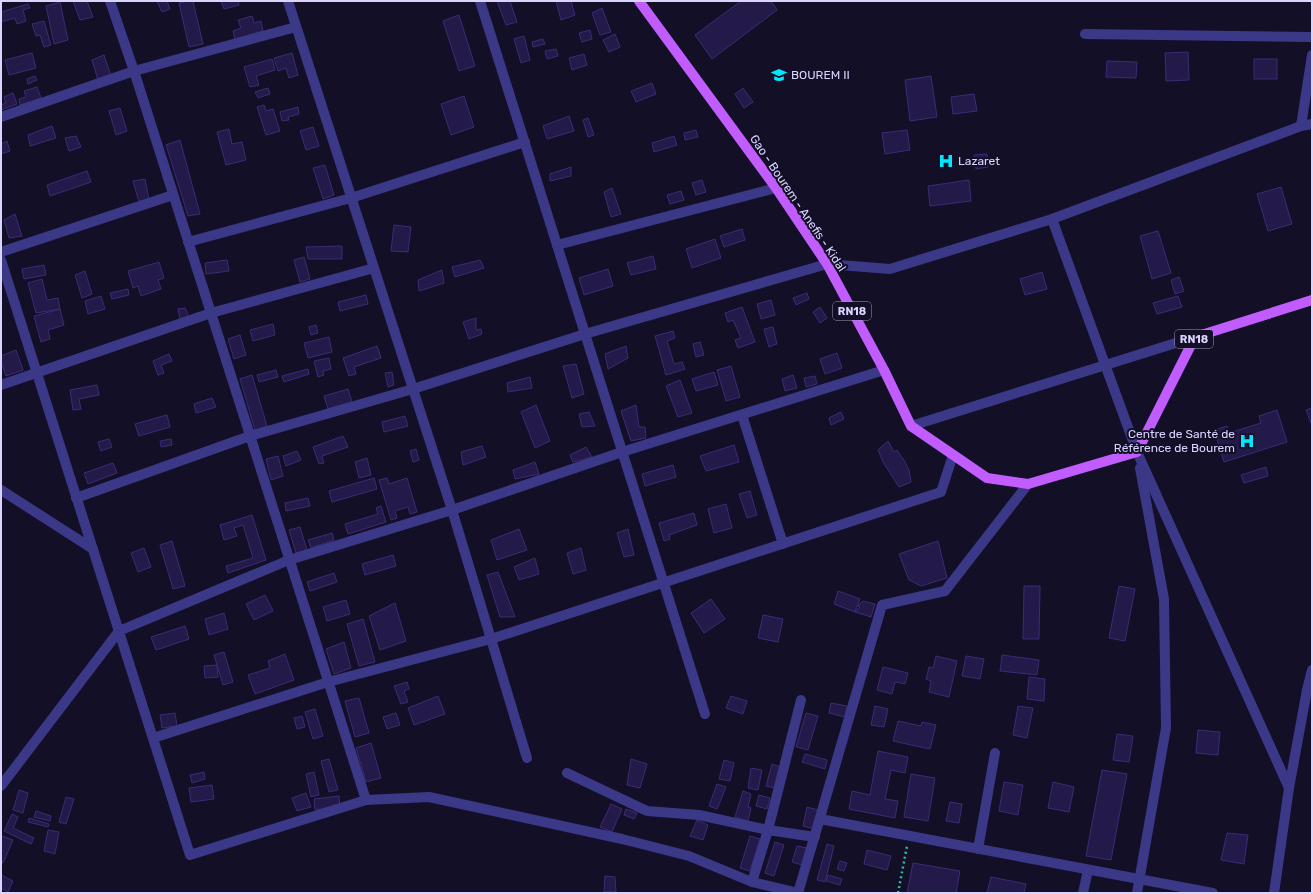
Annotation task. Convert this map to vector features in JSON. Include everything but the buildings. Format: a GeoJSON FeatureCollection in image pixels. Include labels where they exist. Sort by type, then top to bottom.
{"type":"FeatureCollection","features":[{"type":"Feature","properties":{"kind":"main road","name":"Gao - Bourem - Anefis - Kidal"},"geometry":{"type":"LineString","coordinates":[[639,1],[776,188],[827,264],[884,370],[911,426],[987,478],[1028,484],[1137,452]]}},
{"type":"Feature","properties":{"kind":"main road","name":"RN18"},"geometry":{"type":"LineString","coordinates":[[1137,452],[1195,337],[1312,300]]}},
{"type":"Feature","properties":{"kind":"street"},"geometry":{"type":"LineString","coordinates":[[110,1],[134,71],[366,800]]}},
{"type":"Feature","properties":{"kind":"street"},"geometry":{"type":"LineString","coordinates":[[288,1],[452,510],[527,758]]}},
{"type":"Feature","properties":{"kind":"street"},"geometry":{"type":"LineString","coordinates":[[480,1],[705,714]]}},
{"type":"Feature","properties":{"kind":"street"},"geometry":{"type":"LineString","coordinates":[[1,118],[134,71],[296,27]]}},
{"type":"Feature","properties":{"kind":"street"},"geometry":{"type":"LineString","coordinates":[[1085,34],[1312,37]]}},
{"type":"Feature","properties":{"kind":"street"},"geometry":{"type":"LineString","coordinates":[[1301,126],[1312,55]]}},
{"type":"Feature","properties":{"kind":"street"},"geometry":{"type":"LineString","coordinates":[[76,498],[250,436],[413,389],[585,334],[827,264],[890,269],[1052,219],[1301,126],[1312,124]]}},
{"type":"Feature","properties":{"kind":"street"},"geometry":{"type":"LineString","coordinates":[[188,242],[351,198],[525,142]]}},
{"type":"Feature","properties":{"kind":"street"},"geometry":{"type":"LineString","coordinates":[[557,245],[776,188]]}},
{"type":"Feature","properties":{"kind":"street"},"geometry":{"type":"LineString","coordinates":[[1,252],[173,195]]}},
{"type":"Feature","properties":{"kind":"street"},"geometry":{"type":"LineString","coordinates":[[1052,219],[1137,452],[1289,788]]}},
{"type":"Feature","properties":{"kind":"street"},"geometry":{"type":"LineString","coordinates":[[1,260],[190,855],[366,800],[429,797],[622,839],[689,856],[752,882],[799,893],[882,605],[946,591],[1028,484]]}},
{"type":"Feature","properties":{"kind":"street"},"geometry":{"type":"LineString","coordinates":[[1,385],[211,313],[374,268]]}},
{"type":"Feature","properties":{"kind":"street"},"geometry":{"type":"LineString","coordinates":[[911,426],[1195,337]]}},
{"type":"Feature","properties":{"kind":"street"},"geometry":{"type":"LineString","coordinates":[[1,786],[119,631],[289,560],[452,510],[622,452],[884,370]]}},
{"type":"Feature","properties":{"kind":"street"},"geometry":{"type":"LineString","coordinates":[[742,414],[783,544]]}},
{"type":"Feature","properties":{"kind":"street"},"geometry":{"type":"LineString","coordinates":[[1137,452],[1164,600],[1166,728],[1137,893]]}},
{"type":"Feature","properties":{"kind":"street"},"geometry":{"type":"LineString","coordinates":[[152,738],[328,682],[491,639],[941,492],[953,455]]}},
{"type":"Feature","properties":{"kind":"street"},"geometry":{"type":"LineString","coordinates":[[1,490],[93,550]]}},
{"type":"Feature","properties":{"kind":"street"},"geometry":{"type":"LineString","coordinates":[[1274,893],[1289,788],[1306,690],[1312,670]]}},
{"type":"Feature","properties":{"kind":"street"},"geometry":{"type":"LineString","coordinates":[[752,882],[768,830],[801,700]]}},
{"type":"Feature","properties":{"kind":"street"},"geometry":{"type":"LineString","coordinates":[[978,849],[995,754]]}},
{"type":"Feature","properties":{"kind":"street"},"geometry":{"type":"LineString","coordinates":[[566,773],[647,811],[699,815],[768,830],[815,837]]}},
{"type":"Feature","properties":{"kind":"street"},"geometry":{"type":"LineString","coordinates":[[820,819],[1212,893]]}},
{"type":"Feature","properties":{"kind":"street"},"geometry":{"type":"LineString","coordinates":[[1083,893],[1088,870]]}},
{"type":"Feature","properties":{"kind":"path"},"geometry":{"type":"LineString","coordinates":[[898,893],[909,836]]}},
{"type":"Feature","properties":{"kind":"place","name":"BOUREM II"},"geometry":{"type":"Point","coordinates":[779,75]}},
{"type":"Feature","properties":{"kind":"place","name":"Lazaret"},"geometry":{"type":"Point","coordinates":[946,161]}},
{"type":"Feature","properties":{"kind":"place","name":"Centre de Santé de Référence de Bourem"},"geometry":{"type":"Point","coordinates":[1247,441]}}]}
